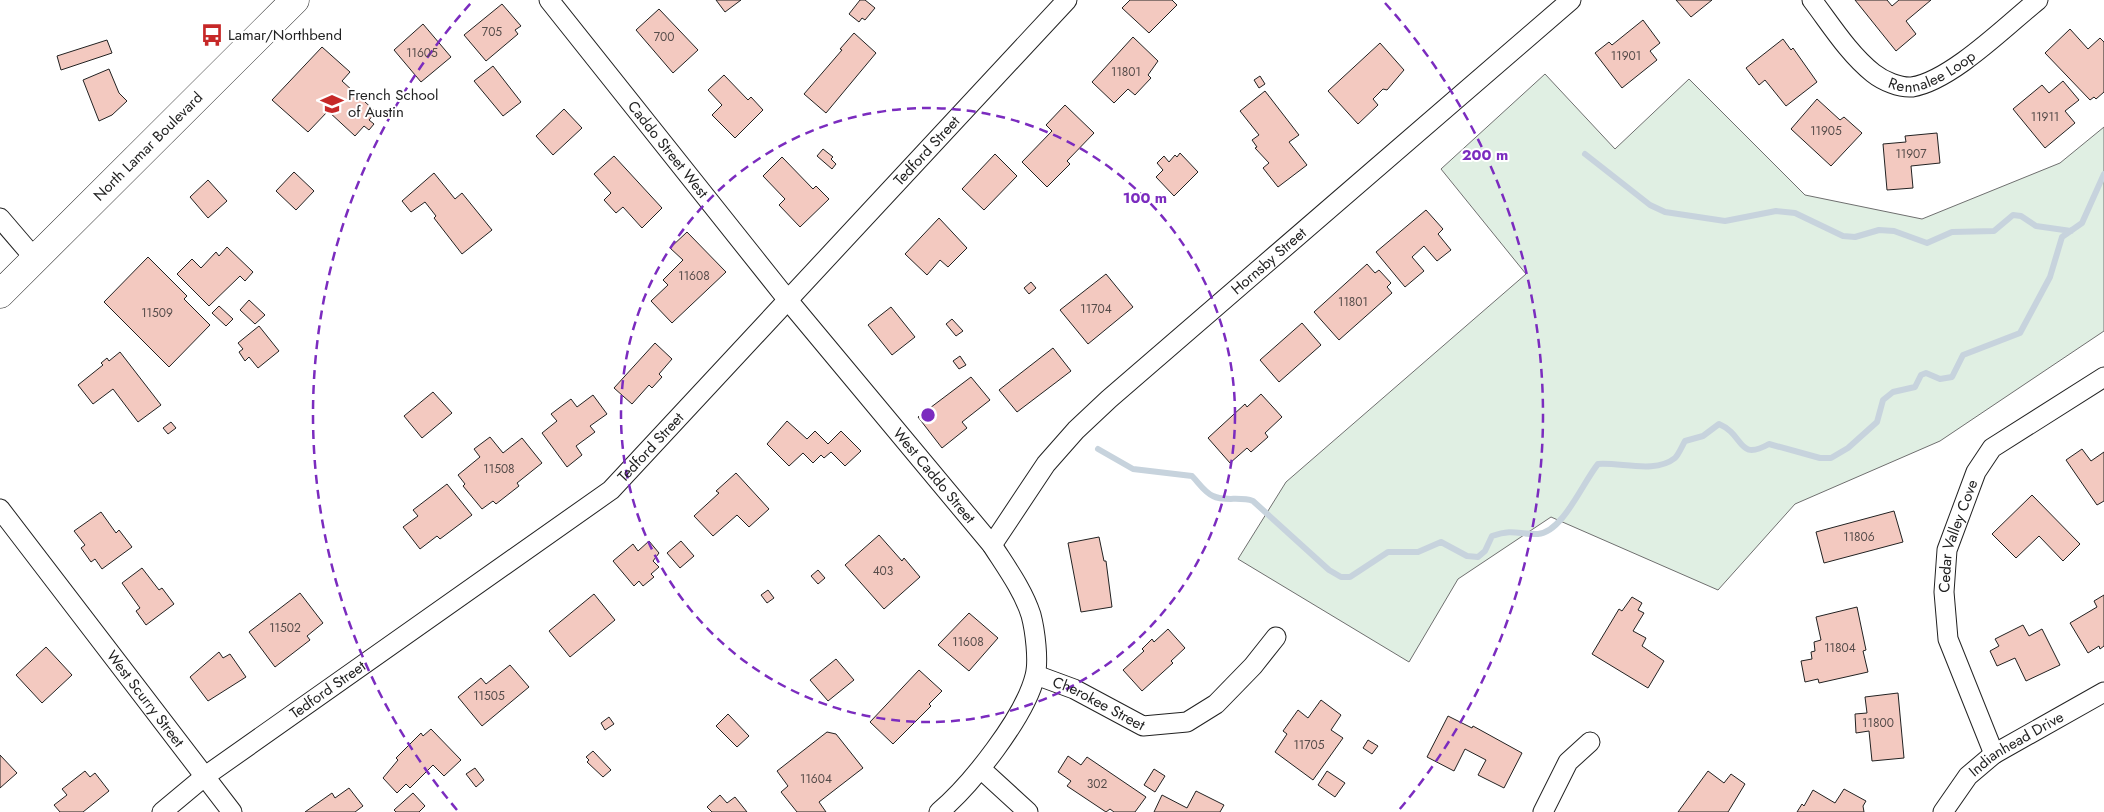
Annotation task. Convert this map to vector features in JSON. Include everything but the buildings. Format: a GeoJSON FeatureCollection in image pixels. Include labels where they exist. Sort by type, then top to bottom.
{"type":"FeatureCollection","features":[{"type":"Feature","properties":{"kind":"main road","name":"North Lamar Boulevard"},"geometry":{"type":"LineString","coordinates":[[0,294],[295,0]]}},
{"type":"Feature","properties":{"kind":"street","name":"Caddo Street West"},"geometry":{"type":"LineString","coordinates":[[549,0],[787,299]]}},
{"type":"Feature","properties":{"kind":"street","name":"Tedford Street"},"geometry":{"type":"LineString","coordinates":[[162,812],[204,777],[611,490],[1067,0]]}},
{"type":"Feature","properties":{"kind":"street","name":"Hornsby Street"},"geometry":{"type":"LineString","coordinates":[[992,545],[1046,464],[1076,430],[1109,398],[1571,0]]}},
{"type":"Feature","properties":{"kind":"street","name":"Rennalee Loop"},"geometry":{"type":"LineString","coordinates":[[1812,0],[1856,57],[1874,75],[1892,84],[1912,87],[1954,68],[2038,0]]}},
{"type":"Feature","properties":{"kind":"street"},"geometry":{"type":"LineString","coordinates":[[0,218],[36,260]]}},
{"type":"Feature","properties":{"kind":"street","name":"West Caddo Street"},"geometry":{"type":"LineString","coordinates":[[787,299],[992,545],[1018,588],[1031,616],[1036,642],[1036,675]]}},
{"type":"Feature","properties":{"kind":"street","name":"Cedar Valley Cove"},"geometry":{"type":"LineString","coordinates":[[1994,754],[1948,638],[1944,592],[1947,550],[1976,472],[1992,448],[2104,376]]}},
{"type":"Feature","properties":{"kind":"street","name":"West Scurry Street"},"geometry":{"type":"LineString","coordinates":[[0,509],[232,812]]}},
{"type":"Feature","properties":{"kind":"street","name":"Cherokee Street"},"geometry":{"type":"LineString","coordinates":[[1036,675],[1074,689],[1143,726],[1187,722],[1216,704],[1253,666],[1276,637]]}},
{"type":"Feature","properties":{"kind":"street"},"geometry":{"type":"LineString","coordinates":[[939,812],[981,770],[1021,707],[1036,675]]}},
{"type":"Feature","properties":{"kind":"street","name":"Indianhead Drive"},"geometry":{"type":"LineString","coordinates":[[1942,812],[1968,776],[1994,754],[2104,692]]}},
{"type":"Feature","properties":{"kind":"street"},"geometry":{"type":"LineString","coordinates":[[1543,812],[1568,762],[1590,742]]}},
{"type":"Feature","properties":{"kind":"street"},"geometry":{"type":"LineString","coordinates":[[981,770],[1028,812]]}},
{"type":"Feature","properties":{"kind":"green space"},"geometry":{"type":"Polygon","coordinates":[[[1545,74],[1615,149],[1689,79],[1805,195],[1922,219],[2060,163],[2104,127],[2104,331],[1940,441],[1795,504],[1718,590],[1551,517],[1458,579],[1409,662],[1238,559],[1286,482],[1526,274],[1441,169],[1545,74]]]}},
{"type":"Feature","properties":{"kind":"waterway"},"geometry":{"type":"LineString","coordinates":[[1585,154],[1650,205],[1665,212],[1725,221],[1776,211],[1795,213],[1843,236],[1855,237],[1879,230],[1894,231],[1927,243],[1952,232],[1994,231],[2013,215],[2021,216],[2036,226],[2071,231]]}},
{"type":"Feature","properties":{"kind":"waterway"},"geometry":{"type":"LineString","coordinates":[[1098,449],[1133,469],[1192,476],[1207,492],[1217,498],[1253,501],[1329,570],[1341,577],[1350,577],[1388,552],[1418,552],[1441,542],[1467,556],[1478,557],[1485,551],[1492,536],[1511,532],[1538,534],[1556,525],[1572,505],[1598,464],[1648,466],[1667,463],[1675,458],[1685,441],[1703,436],[1719,424],[1733,434],[1742,445],[1751,450],[1759,449],[1769,444],[1820,458],[1831,458],[1848,448],[1877,422],[1883,400],[1893,392],[1915,387],[1921,375],[1926,373],[1940,379],[1952,377],[1963,355],[2020,333],[2050,277],[2062,237],[2082,223],[2104,174]]}},
{"type":"Feature","properties":{"kind":"place","name":"Lamar/Northbend"},"geometry":{"type":"Point","coordinates":[212,35]}},
{"type":"Feature","properties":{"kind":"place","name":"French School of Austin"},"geometry":{"type":"Point","coordinates":[332,104]}}]}
